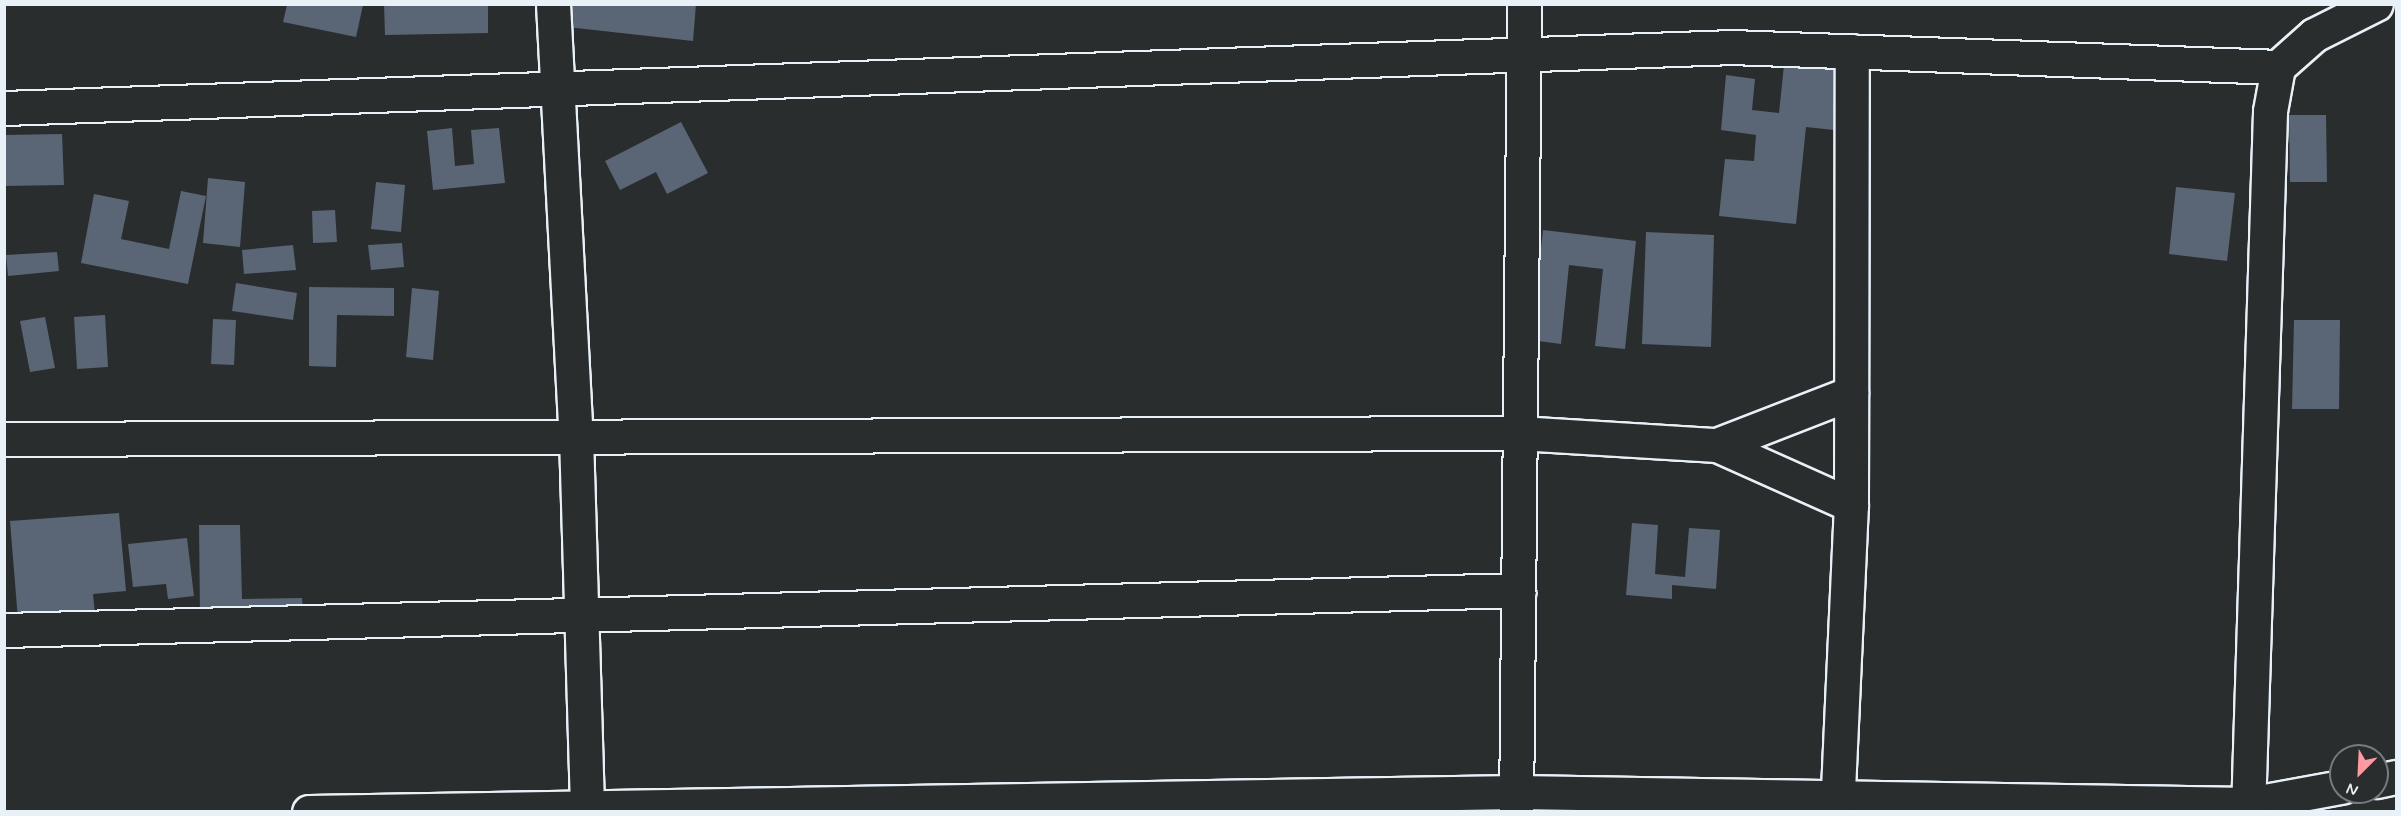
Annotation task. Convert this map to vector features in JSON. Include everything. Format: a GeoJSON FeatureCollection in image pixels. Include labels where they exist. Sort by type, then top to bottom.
{"type":"FeatureCollection","features":[{"type":"Feature","properties":{"kind":"street"},"geometry":{"type":"LineString","coordinates":[[553,4],[576,436],[587,810]]}},
{"type":"Feature","properties":{"kind":"street"},"geometry":{"type":"LineString","coordinates":[[1516,802],[1524,4]]}},
{"type":"Feature","properties":{"kind":"street"},"geometry":{"type":"LineString","coordinates":[[2248,808],[2270,111],[2278,67],[2314,35],[2376,4]]}},
{"type":"Feature","properties":{"kind":"street"},"geometry":{"type":"LineString","coordinates":[[4,108],[559,91],[1731,48],[2278,67]]}},
{"type":"Feature","properties":{"kind":"street"},"geometry":{"type":"LineString","coordinates":[[1837,803],[1851,505],[1852,51]]}},
{"type":"Feature","properties":{"kind":"street"},"geometry":{"type":"LineString","coordinates":[[1717,445],[1851,393]]}},
{"type":"Feature","properties":{"kind":"street"},"geometry":{"type":"LineString","coordinates":[[4,439],[1519,433],[1717,445],[1851,505]]}},
{"type":"Feature","properties":{"kind":"street"},"geometry":{"type":"LineString","coordinates":[[4,630],[580,613],[1518,591]]}},
{"type":"Feature","properties":{"kind":"street"},"geometry":{"type":"LineString","coordinates":[[309,812],[1516,802],[2248,808],[2329,790]]}},
{"type":"Feature","properties":{"kind":"building"},"geometry":{"type":"Polygon","coordinates":[[[384,4],[488,4],[488,33],[385,35],[384,4]]]}},
{"type":"Feature","properties":{"kind":"building"},"geometry":{"type":"Polygon","coordinates":[[[570,4],[696,4],[693,41],[567,27],[570,4]]]}},
{"type":"Feature","properties":{"kind":"building"},"geometry":{"type":"Polygon","coordinates":[[[287,5],[363,5],[356,37],[283,22],[287,5]]]}},
{"type":"Feature","properties":{"kind":"building"},"geometry":{"type":"Polygon","coordinates":[[[1784,65],[1840,70],[1834,130],[1806,127],[1796,224],[1719,216],[1725,159],[1754,161],[1756,135],[1721,130],[1726,75],[1755,79],[1752,110],[1779,113],[1784,65]]]}},
{"type":"Feature","properties":{"kind":"building"},"geometry":{"type":"Polygon","coordinates":[[[2289,115],[2326,115],[2327,182],[2290,182],[2289,115]]]}},
{"type":"Feature","properties":{"kind":"building"},"geometry":{"type":"Polygon","coordinates":[[[681,122],[708,173],[667,194],[656,172],[620,190],[605,161],[681,122]]]}},
{"type":"Feature","properties":{"kind":"building"},"geometry":{"type":"Polygon","coordinates":[[[452,128],[455,166],[474,164],[471,130],[499,128],[505,183],[433,190],[427,131],[452,128]]]}},
{"type":"Feature","properties":{"kind":"building"},"geometry":{"type":"Polygon","coordinates":[[[62,134],[64,185],[4,186],[4,135],[62,134]]]}},
{"type":"Feature","properties":{"kind":"building"},"geometry":{"type":"Polygon","coordinates":[[[208,178],[245,182],[240,247],[203,243],[208,178]]]}},
{"type":"Feature","properties":{"kind":"building"},"geometry":{"type":"Polygon","coordinates":[[[376,182],[405,185],[401,232],[371,229],[376,182]]]}},
{"type":"Feature","properties":{"kind":"building"},"geometry":{"type":"Polygon","coordinates":[[[2176,187],[2235,193],[2227,261],[2169,254],[2176,187]]]}},
{"type":"Feature","properties":{"kind":"building"},"geometry":{"type":"Polygon","coordinates":[[[181,191],[206,196],[188,284],[81,263],[94,194],[129,201],[121,239],[169,249],[181,191]]]}},
{"type":"Feature","properties":{"kind":"building"},"geometry":{"type":"Polygon","coordinates":[[[335,210],[337,242],[313,243],[312,211],[335,210]]]}},
{"type":"Feature","properties":{"kind":"building"},"geometry":{"type":"Polygon","coordinates":[[[1543,230],[1636,241],[1625,349],[1595,346],[1603,269],[1569,265],[1561,344],[1531,340],[1543,230]]]}},
{"type":"Feature","properties":{"kind":"building"},"geometry":{"type":"Polygon","coordinates":[[[1646,232],[1714,235],[1711,347],[1642,344],[1646,232]]]}},
{"type":"Feature","properties":{"kind":"building"},"geometry":{"type":"Polygon","coordinates":[[[402,243],[404,267],[371,270],[368,245],[402,243]]]}},
{"type":"Feature","properties":{"kind":"building"},"geometry":{"type":"Polygon","coordinates":[[[293,245],[296,270],[244,274],[242,250],[293,245]]]}},
{"type":"Feature","properties":{"kind":"building"},"geometry":{"type":"Polygon","coordinates":[[[57,252],[59,271],[8,276],[6,255],[57,252]]]}},
{"type":"Feature","properties":{"kind":"building"},"geometry":{"type":"Polygon","coordinates":[[[236,283],[297,293],[293,320],[232,311],[236,283]]]}},
{"type":"Feature","properties":{"kind":"building"},"geometry":{"type":"Polygon","coordinates":[[[309,287],[394,288],[394,316],[337,315],[336,367],[309,366],[309,287]]]}},
{"type":"Feature","properties":{"kind":"building"},"geometry":{"type":"Polygon","coordinates":[[[412,288],[439,291],[433,360],[406,357],[412,288]]]}},
{"type":"Feature","properties":{"kind":"building"},"geometry":{"type":"Polygon","coordinates":[[[105,315],[108,367],[77,369],[74,317],[105,315]]]}},
{"type":"Feature","properties":{"kind":"building"},"geometry":{"type":"Polygon","coordinates":[[[45,317],[55,368],[30,372],[20,321],[45,317]]]}},
{"type":"Feature","properties":{"kind":"building"},"geometry":{"type":"Polygon","coordinates":[[[213,319],[236,320],[234,365],[211,364],[213,319]]]}},
{"type":"Feature","properties":{"kind":"building"},"geometry":{"type":"Polygon","coordinates":[[[2294,320],[2340,320],[2339,409],[2292,409],[2294,320]]]}},
{"type":"Feature","properties":{"kind":"building"},"geometry":{"type":"Polygon","coordinates":[[[119,513],[126,591],[93,594],[95,614],[18,620],[10,521],[119,513]]]}},
{"type":"Feature","properties":{"kind":"building"},"geometry":{"type":"Polygon","coordinates":[[[1632,523],[1658,525],[1655,574],[1685,577],[1689,528],[1720,530],[1716,589],[1672,585],[1672,599],[1626,595],[1632,523]]]}},
{"type":"Feature","properties":{"kind":"building"},"geometry":{"type":"Polygon","coordinates":[[[199,525],[240,525],[242,599],[302,598],[303,615],[200,616],[199,525]]]}},
{"type":"Feature","properties":{"kind":"building"},"geometry":{"type":"Polygon","coordinates":[[[187,538],[194,596],[168,599],[166,584],[133,587],[128,544],[187,538]]]}}]}
